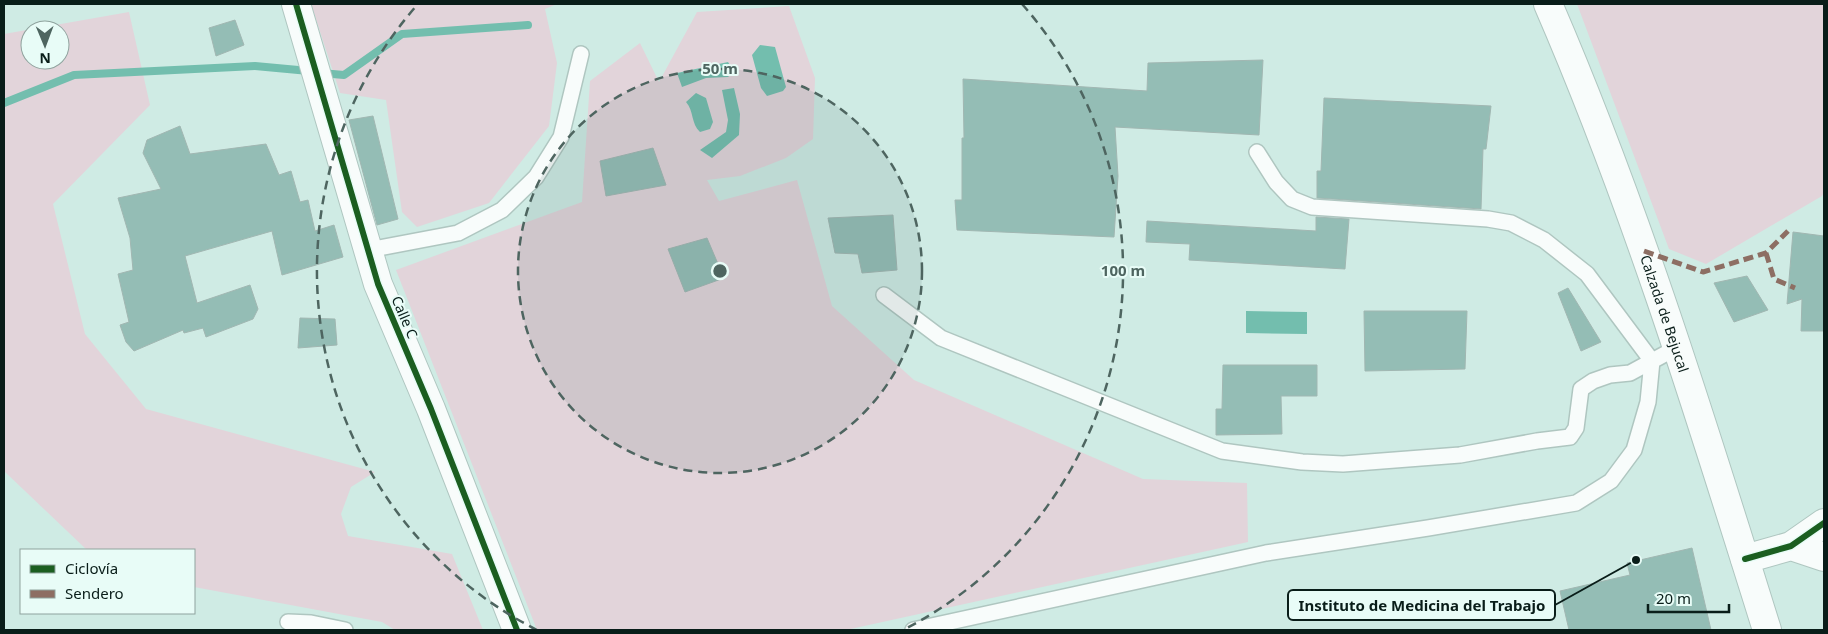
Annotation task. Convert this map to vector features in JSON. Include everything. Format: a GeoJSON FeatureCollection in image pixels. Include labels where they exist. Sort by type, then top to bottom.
{"type":"FeatureCollection","features":[{"type":"Feature","properties":{"kind":"street","name":"Calle C"},"geometry":{"type":"LineString","coordinates":[[296,4],[378,284],[431,409],[518,630]]}},
{"type":"Feature","properties":{"kind":"street","name":"Calzada de Bejucal"},"geometry":{"type":"LineString","coordinates":[[1548,4],[1587,98],[1644,251],[1767,630]]}},
{"type":"Feature","properties":{"kind":"street"},"geometry":{"type":"LineString","coordinates":[[1744,559],[1791,546],[1824,523]]}},
{"type":"Feature","properties":{"kind":"street"},"geometry":{"type":"LineString","coordinates":[[1791,546],[1824,557]]}},
{"type":"Feature","properties":{"kind":"lane"},"geometry":{"type":"LineString","coordinates":[[368,250],[458,233],[502,210],[536,177],[561,137],[581,54]]}},
{"type":"Feature","properties":{"kind":"lane"},"geometry":{"type":"LineString","coordinates":[[913,630],[1266,553],[1576,504],[1611,481],[1634,450],[1648,402],[1652,361],[1586,274],[1544,240],[1511,223],[1488,219],[1312,207],[1292,199],[1276,182],[1257,152]]}},
{"type":"Feature","properties":{"kind":"lane"},"geometry":{"type":"LineString","coordinates":[[884,295],[941,338],[1222,451],[1302,462],[1343,464],[1460,456],[1536,441],[1570,438],[1576,428],[1581,389],[1593,381],[1610,375],[1630,373],[1676,348]]}},
{"type":"Feature","properties":{"kind":"lane"},"geometry":{"type":"LineString","coordinates":[[288,622],[311,623],[345,630]]}},
{"type":"Feature","properties":{"kind":"shaded area"},"geometry":{"type":"Polygon","coordinates":[[[311,4],[557,4],[545,9],[557,63],[549,126],[489,203],[417,227],[402,212],[386,100],[340,93],[311,4]]]}},
{"type":"Feature","properties":{"kind":"shaded area"},"geometry":{"type":"Polygon","coordinates":[[[1577,4],[1824,4],[1824,192],[1822,196],[1706,264],[1669,249],[1577,4]]]}},
{"type":"Feature","properties":{"kind":"shaded area"},"geometry":{"type":"Polygon","coordinates":[[[789,6],[815,78],[813,139],[786,158],[740,176],[707,180],[719,201],[797,180],[832,306],[914,380],[1143,479],[1247,483],[1248,542],[846,630],[537,630],[396,270],[582,202],[590,81],[640,43],[659,82],[697,12],[789,6]]]}},
{"type":"Feature","properties":{"kind":"shaded area"},"geometry":{"type":"Polygon","coordinates":[[[129,12],[150,105],[53,204],[85,334],[146,409],[375,472],[351,487],[341,514],[348,536],[452,554],[483,630],[395,630],[382,622],[195,587],[195,549],[86,549],[4,471],[4,34],[20,31],[20,70],[70,70],[70,22],[129,12]]]}},
{"type":"Feature","properties":{"kind":"shaded area"},"geometry":{"type":"Polygon","coordinates":[[[760,45],[775,47],[786,87],[783,91],[767,96],[761,88],[752,55],[760,45]]]}},
{"type":"Feature","properties":{"kind":"shaded area"},"geometry":{"type":"Polygon","coordinates":[[[728,62],[734,71],[728,77],[706,78],[682,87],[677,73],[728,62]]]}},
{"type":"Feature","properties":{"kind":"shaded area"},"geometry":{"type":"Polygon","coordinates":[[[734,88],[740,114],[739,135],[712,158],[700,150],[726,132],[728,120],[722,90],[734,88]]]}},
{"type":"Feature","properties":{"kind":"shaded area"},"geometry":{"type":"Polygon","coordinates":[[[696,93],[706,98],[713,122],[710,129],[700,132],[695,125],[686,102],[696,93]]]}},
{"type":"Feature","properties":{"kind":"shaded area"},"geometry":{"type":"Polygon","coordinates":[[[1246,311],[1307,312],[1307,334],[1246,333],[1246,311]]]}},
{"type":"Feature","properties":{"kind":"building"},"geometry":{"type":"Polygon","coordinates":[[[235,20],[244,45],[216,56],[209,28],[235,20]]]}},
{"type":"Feature","properties":{"kind":"building"},"geometry":{"type":"Polygon","coordinates":[[[1263,60],[1259,135],[1115,127],[1118,176],[1114,237],[957,230],[955,200],[962,200],[963,79],[1147,91],[1148,63],[1263,60]]]}},
{"type":"Feature","properties":{"kind":"building"},"geometry":{"type":"Polygon","coordinates":[[[1324,98],[1491,106],[1486,149],[1483,149],[1481,209],[1317,198],[1317,171],[1321,171],[1324,98]]]}},
{"type":"Feature","properties":{"kind":"building"},"geometry":{"type":"Polygon","coordinates":[[[373,116],[398,219],[377,225],[349,120],[373,116]]]}},
{"type":"Feature","properties":{"kind":"building"},"geometry":{"type":"Polygon","coordinates":[[[180,126],[190,154],[266,144],[279,175],[291,171],[300,202],[308,200],[315,231],[334,225],[343,257],[282,275],[272,231],[185,256],[197,303],[250,285],[258,309],[253,319],[206,337],[203,328],[184,333],[183,330],[134,351],[126,342],[120,325],[129,322],[118,274],[133,270],[130,238],[118,198],[161,189],[143,153],[147,140],[180,126]]]}},
{"type":"Feature","properties":{"kind":"building"},"geometry":{"type":"Polygon","coordinates":[[[653,148],[666,185],[606,196],[600,161],[653,148]]]}},
{"type":"Feature","properties":{"kind":"building"},"geometry":{"type":"Polygon","coordinates":[[[893,215],[897,270],[862,273],[858,254],[835,253],[828,218],[893,215]]]}},
{"type":"Feature","properties":{"kind":"building"},"geometry":{"type":"Polygon","coordinates":[[[1316,217],[1349,219],[1345,269],[1189,260],[1190,244],[1146,242],[1147,221],[1316,231],[1316,217]]]}},
{"type":"Feature","properties":{"kind":"building"},"geometry":{"type":"Polygon","coordinates":[[[1793,232],[1824,236],[1824,331],[1801,331],[1802,299],[1787,304],[1793,232]]]}},
{"type":"Feature","properties":{"kind":"building"},"geometry":{"type":"Polygon","coordinates":[[[707,238],[724,278],[685,292],[668,249],[707,238]]]}},
{"type":"Feature","properties":{"kind":"building"},"geometry":{"type":"Polygon","coordinates":[[[1747,276],[1768,310],[1734,322],[1714,283],[1747,276]]]}},
{"type":"Feature","properties":{"kind":"building"},"geometry":{"type":"Polygon","coordinates":[[[1568,288],[1601,342],[1581,351],[1558,293],[1568,288]]]}},
{"type":"Feature","properties":{"kind":"building"},"geometry":{"type":"Polygon","coordinates":[[[1364,311],[1467,311],[1465,369],[1365,371],[1364,311]]]}},
{"type":"Feature","properties":{"kind":"building"},"geometry":{"type":"Polygon","coordinates":[[[300,318],[335,319],[337,345],[298,348],[300,318]]]}},
{"type":"Feature","properties":{"kind":"building"},"geometry":{"type":"Polygon","coordinates":[[[1223,365],[1317,365],[1317,396],[1281,396],[1282,434],[1216,435],[1216,409],[1222,409],[1223,365]]]}},
{"type":"Feature","properties":{"kind":"building"},"geometry":{"type":"Polygon","coordinates":[[[1692,548],[1711,630],[1569,630],[1560,591],[1630,575],[1627,563],[1692,548]]]}},
{"type":"Feature","properties":{"kind":"waterway"},"geometry":{"type":"LineString","coordinates":[[321,73],[344,75],[402,34],[528,25]]}},
{"type":"Feature","properties":{"kind":"waterway"},"geometry":{"type":"LineString","coordinates":[[4,103],[74,75],[255,66],[309,71]]}},
{"type":"Feature","properties":{"kind":"marked path"},"geometry":{"type":"LineString","coordinates":[[1644,251],[1703,272],[1766,253],[1788,231]]}},
{"type":"Feature","properties":{"kind":"marked path"},"geometry":{"type":"LineString","coordinates":[[1766,253],[1774,279],[1795,288]]}},
{"type":"Feature","properties":{"kind":"cycle path"},"geometry":{"type":"LineString","coordinates":[[296,4],[378,284],[431,409],[517,630]]}},
{"type":"Feature","properties":{"kind":"cycle path"},"geometry":{"type":"LineString","coordinates":[[1745,559],[1791,546],[1824,523]]}},
{"type":"Feature","properties":{"kind":"place","name":"Instituto de Medicina del Trabajo"},"geometry":{"type":"Point","coordinates":[1636,560]}}]}
